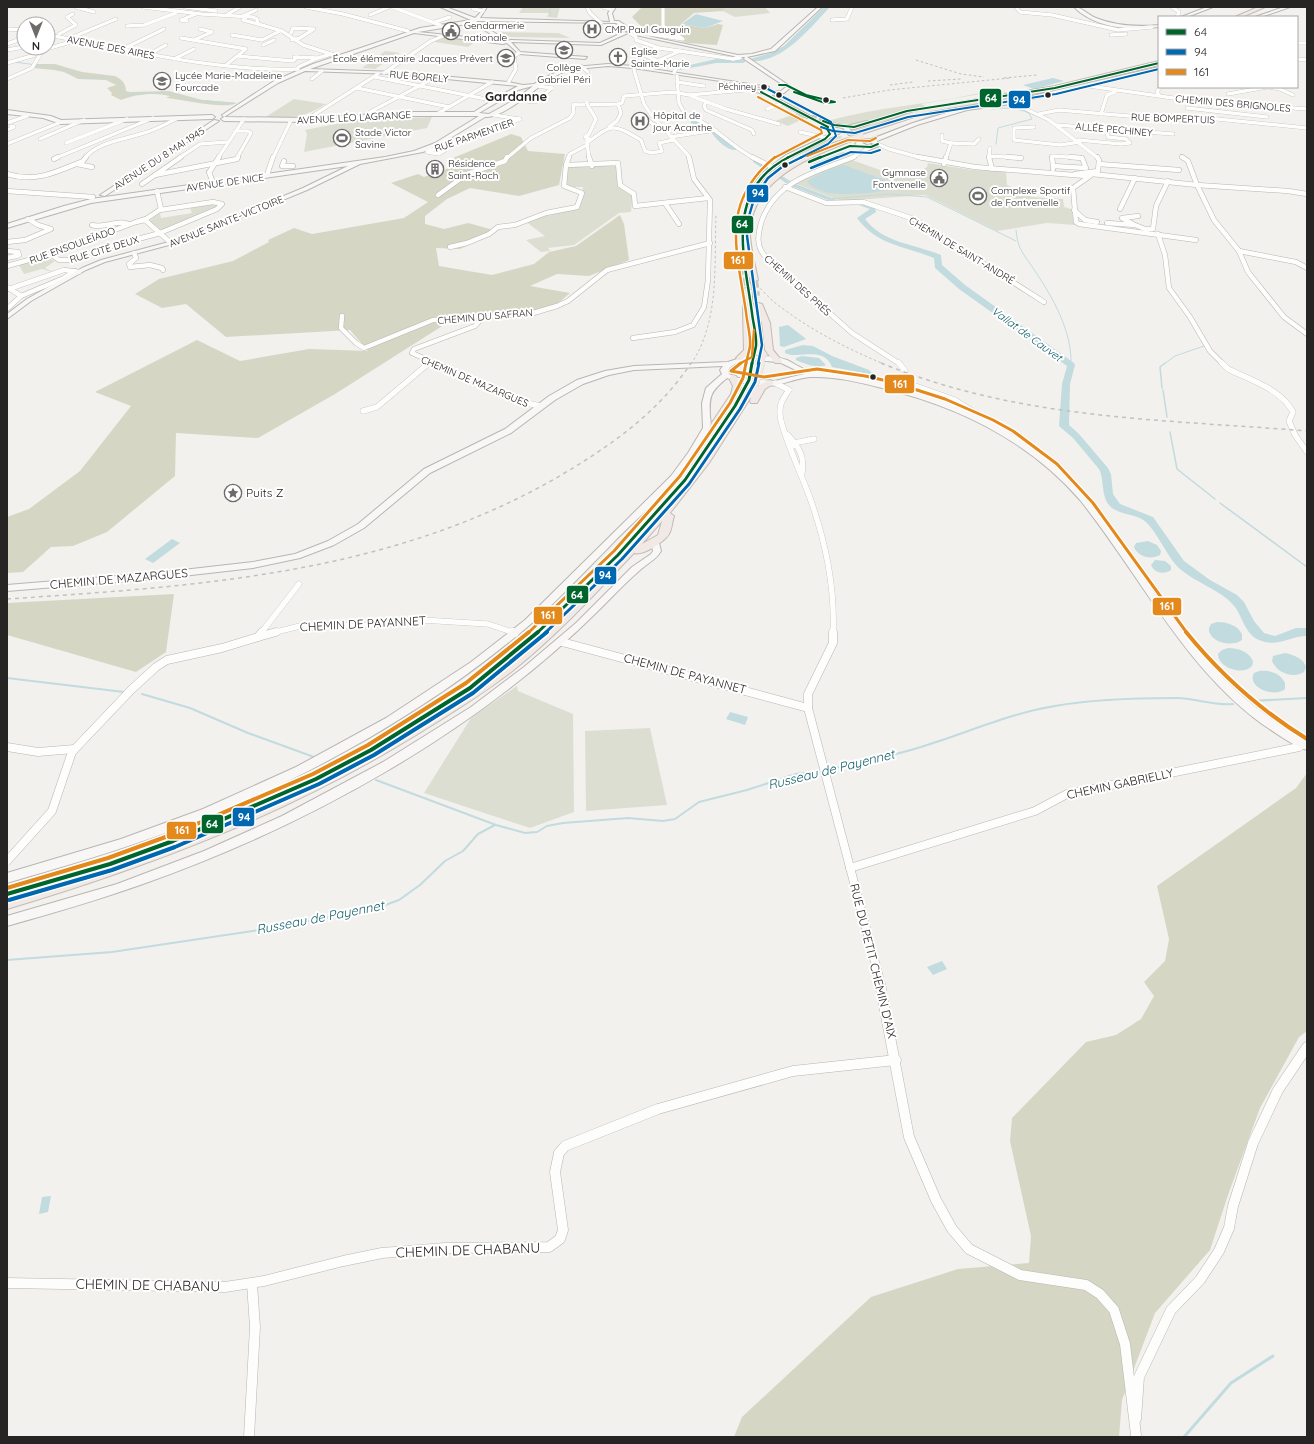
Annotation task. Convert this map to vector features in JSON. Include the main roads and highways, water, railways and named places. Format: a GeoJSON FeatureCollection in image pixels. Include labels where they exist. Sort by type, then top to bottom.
{"type":"FeatureCollection","features":[{"type":"Feature","properties":{"kind":"highway"},"geometry":{"type":"LineString","coordinates":[[1238,15],[1251,7]]}},
{"type":"Feature","properties":{"kind":"highway"},"geometry":{"type":"LineString","coordinates":[[1238,15],[1254,7]]}},
{"type":"Feature","properties":{"kind":"highway"},"geometry":{"type":"LineString","coordinates":[[1245,13],[1262,7]]}},
{"type":"Feature","properties":{"kind":"highway"},"geometry":{"type":"LineString","coordinates":[[1238,15],[1267,7]]}},
{"type":"Feature","properties":{"kind":"highway"},"geometry":{"type":"LineString","coordinates":[[772,181],[798,166],[850,146],[857,139],[857,126],[907,111],[1060,86],[1158,67]]}},
{"type":"Feature","properties":{"kind":"highway"},"geometry":{"type":"LineString","coordinates":[[749,200],[767,179],[787,164],[810,152],[870,135],[920,116],[1053,90],[1158,67]]}},
{"type":"Feature","properties":{"kind":"highway"},"geometry":{"type":"LineString","coordinates":[[758,354],[750,286],[748,219],[755,201],[772,181],[802,160],[857,139],[910,115],[978,100]]}},
{"type":"Feature","properties":{"kind":"highway"},"geometry":{"type":"LineString","coordinates":[[744,266],[741,228],[743,215],[750,193],[764,174]]}},
{"type":"Feature","properties":{"kind":"highway"},"geometry":{"type":"LineString","coordinates":[[740,358],[748,351],[749,335],[747,311],[750,286]]}},
{"type":"Feature","properties":{"kind":"highway"},"geometry":{"type":"LineString","coordinates":[[525,654],[570,613],[627,555],[668,509],[702,468],[740,411],[750,387],[762,335],[757,300],[766,323],[769,350],[778,361]]}},
{"type":"Feature","properties":{"kind":"highway"},"geometry":{"type":"LineString","coordinates":[[696,463],[716,424],[735,394],[737,386],[728,375]]}},
{"type":"Feature","properties":{"kind":"highway"},"geometry":{"type":"LineString","coordinates":[[7,903],[111,872],[152,858],[260,813],[340,775],[406,737],[461,701],[560,629],[605,586],[703,477],[761,387],[773,383]]}},
{"type":"Feature","properties":{"kind":"highway"},"geometry":{"type":"LineString","coordinates":[[7,894],[110,864],[173,841],[316,779],[371,750],[470,688],[543,628],[618,554],[685,480],[735,406],[750,387]]}},
{"type":"Feature","properties":{"kind":"highway"},"geometry":{"type":"LineString","coordinates":[[638,551],[645,546],[655,543],[666,529],[669,516]]}},
{"type":"Feature","properties":{"kind":"main road"},"geometry":{"type":"LineString","coordinates":[[442,7],[476,20],[498,39]]}},
{"type":"Feature","properties":{"kind":"main road"},"geometry":{"type":"LineString","coordinates":[[613,22],[610,13],[614,7]]}},
{"type":"Feature","properties":{"kind":"main road"},"geometry":{"type":"LineString","coordinates":[[742,57],[773,50],[820,7]]}},
{"type":"Feature","properties":{"kind":"main road"},"geometry":{"type":"LineString","coordinates":[[1076,7],[1097,20],[1116,25],[1155,26]]}},
{"type":"Feature","properties":{"kind":"main road"},"geometry":{"type":"LineString","coordinates":[[1186,16],[1211,7]]}},
{"type":"Feature","properties":{"kind":"main road"},"geometry":{"type":"LineString","coordinates":[[1260,16],[1288,7]]}},
{"type":"Feature","properties":{"kind":"main road"},"geometry":{"type":"LineString","coordinates":[[476,20],[484,9]]}},
{"type":"Feature","properties":{"kind":"main road"},"geometry":{"type":"LineString","coordinates":[[300,69],[412,32],[476,20],[613,22]]}},
{"type":"Feature","properties":{"kind":"main road"},"geometry":{"type":"LineString","coordinates":[[7,112],[60,121],[153,118],[212,119],[225,117],[276,82],[300,69],[412,32],[440,25],[476,20],[613,22],[630,33],[742,57],[789,87],[786,90],[772,94],[763,93]]}},
{"type":"Feature","properties":{"kind":"main road"},"geometry":{"type":"LineString","coordinates":[[412,32],[430,35],[510,41],[600,43]]}},
{"type":"Feature","properties":{"kind":"main road"},"geometry":{"type":"LineString","coordinates":[[412,32],[441,36]]}},
{"type":"Feature","properties":{"kind":"main road"},"geometry":{"type":"LineString","coordinates":[[591,49],[600,43],[630,33]]}},
{"type":"Feature","properties":{"kind":"main road"},"geometry":{"type":"LineString","coordinates":[[510,41],[519,53],[586,56],[588,66]]}},
{"type":"Feature","properties":{"kind":"main road"},"geometry":{"type":"LineString","coordinates":[[742,57],[780,85]]}},
{"type":"Feature","properties":{"kind":"main road"},"geometry":{"type":"LineString","coordinates":[[427,150],[483,116],[494,115],[558,72],[581,66],[676,73],[755,90],[811,116],[772,94]]}},
{"type":"Feature","properties":{"kind":"main road"},"geometry":{"type":"LineString","coordinates":[[857,139],[886,137],[915,124],[966,109],[1013,102],[1089,86],[1158,67]]}},
{"type":"Feature","properties":{"kind":"main road","name":"RUE BORELY"},"geometry":{"type":"LineString","coordinates":[[300,69],[436,77],[508,83],[523,86]]}},
{"type":"Feature","properties":{"kind":"main road"},"geometry":{"type":"LineString","coordinates":[[690,77],[767,87],[780,85],[786,86]]}},
{"type":"Feature","properties":{"kind":"main road"},"geometry":{"type":"LineString","coordinates":[[476,114],[516,89],[523,86],[536,86]]}},
{"type":"Feature","properties":{"kind":"main road"},"geometry":{"type":"LineString","coordinates":[[763,93],[762,89],[767,87]]}},
{"type":"Feature","properties":{"kind":"main road"},"geometry":{"type":"LineString","coordinates":[[516,89],[528,93]]}},
{"type":"Feature","properties":{"kind":"main road"},"geometry":{"type":"LineString","coordinates":[[484,108],[499,112]]}},
{"type":"Feature","properties":{"kind":"main road","name":"AVENUE LÉO LAGRANGE"},"geometry":{"type":"LineString","coordinates":[[225,117],[244,120],[306,120],[313,118],[437,114],[476,114],[483,116]]}},
{"type":"Feature","properties":{"kind":"main road","name":"AVENUE DU 8 MAI 1945"},"geometry":{"type":"LineString","coordinates":[[98,197],[184,140],[212,119]]}},
{"type":"Feature","properties":{"kind":"main road"},"geometry":{"type":"LineString","coordinates":[[764,174],[834,125],[857,139],[870,148],[857,139],[828,130]]}},
{"type":"Feature","properties":{"kind":"main road","name":"AVENUE DE NICE"},"geometry":{"type":"LineString","coordinates":[[98,197],[115,197],[157,192],[400,157],[427,150]]}},
{"type":"Feature","properties":{"kind":"main road","name":"AVENUE DE NICE"},"geometry":{"type":"LineString","coordinates":[[334,166],[427,150]]}},
{"type":"Feature","properties":{"kind":"main road","name":"AVENUE SAINTE-VICTOIRE"},"geometry":{"type":"LineString","coordinates":[[9,312],[77,271],[103,261],[171,243],[305,189],[358,163]]}},
{"type":"Feature","properties":{"kind":"main road"},"geometry":{"type":"LineString","coordinates":[[7,226],[98,197]]}},
{"type":"Feature","properties":{"kind":"main road"},"geometry":{"type":"LineString","coordinates":[[7,878],[80,857],[158,831],[244,796],[303,768],[413,707],[466,671],[515,633],[561,592],[615,535],[674,478],[692,454],[707,428],[706,403],[710,388],[728,375],[727,364],[740,358],[778,361],[788,363],[794,368],[806,372],[873,379],[903,385],[978,418],[1018,442],[1068,482],[1094,513],[1151,595],[1220,681],[1247,707],[1305,745]]}},
{"type":"Feature","properties":{"kind":"main road","name":"CHEMIN DE MAZARGUES"},"geometry":{"type":"LineString","coordinates":[[7,588],[232,568],[277,561],[297,556],[331,543],[361,526],[427,471],[508,431],[568,388],[608,373],[648,366],[727,364]]}},
{"type":"Feature","properties":{"kind":"main road","name":"CHEMIN DE MAZARGUES"},"geometry":{"type":"LineString","coordinates":[[679,366],[710,368],[728,375],[773,383]]}},
{"type":"Feature","properties":{"kind":"main road"},"geometry":{"type":"LineString","coordinates":[[790,379],[794,372],[794,368]]}},
{"type":"Feature","properties":{"kind":"main road"},"geometry":{"type":"LineString","coordinates":[[773,383],[810,376],[829,376],[881,384],[912,393],[978,418]]}},
{"type":"Feature","properties":{"kind":"main road"},"geometry":{"type":"LineString","coordinates":[[7,921],[143,879],[180,865],[315,804],[352,785],[468,715],[506,689],[562,642],[624,579],[643,563],[653,558],[657,551],[655,543]]}},
{"type":"Feature","properties":{"kind":"main road","name":"CHEMIN DE MAZARGUES"},"geometry":{"type":"LineString","coordinates":[[7,584],[232,568]]}},
{"type":"Feature","properties":{"kind":"water"},"geometry":{"type":"Polygon","coordinates":[[[696,14],[723,21],[705,28],[682,24],[696,14]]]}},
{"type":"Feature","properties":{"kind":"water"},"geometry":{"type":"Polygon","coordinates":[[[1053,78],[1064,81],[1034,89],[1023,85],[1053,78]]]}},
{"type":"Feature","properties":{"kind":"water"},"geometry":{"type":"Polygon","coordinates":[[[843,152],[850,155],[819,165],[813,164],[843,152]]]}},
{"type":"Feature","properties":{"kind":"water"},"geometry":{"type":"Polygon","coordinates":[[[844,165],[896,184],[897,186],[884,191],[836,194],[820,190],[811,186],[807,182],[813,177],[844,165]]]}},
{"type":"Feature","properties":{"kind":"water"},"geometry":{"type":"Polygon","coordinates":[[[788,325],[806,339],[784,347],[780,346],[779,327],[788,325]]]}},
{"type":"Feature","properties":{"kind":"water"},"geometry":{"type":"Polygon","coordinates":[[[803,345],[813,346],[832,356],[869,370],[874,375],[832,367],[828,360],[817,355],[791,355],[785,353],[785,350],[803,345]]]}},
{"type":"Feature","properties":{"kind":"water"},"geometry":{"type":"Polygon","coordinates":[[[802,356],[819,358],[826,365],[815,366],[796,360],[796,358],[802,356]]]}},
{"type":"Feature","properties":{"kind":"water"},"geometry":{"type":"Polygon","coordinates":[[[172,539],[180,543],[153,563],[145,559],[172,539]]]}},
{"type":"Feature","properties":{"kind":"water"},"geometry":{"type":"Polygon","coordinates":[[[1148,541],[1157,545],[1161,551],[1160,555],[1156,557],[1145,557],[1138,553],[1134,547],[1136,543],[1148,541]]]}},
{"type":"Feature","properties":{"kind":"water"},"geometry":{"type":"Polygon","coordinates":[[[1155,560],[1165,561],[1171,566],[1171,570],[1162,573],[1154,570],[1151,565],[1155,560]]]}},
{"type":"Feature","properties":{"kind":"water"},"geometry":{"type":"Polygon","coordinates":[[[1217,622],[1228,623],[1235,626],[1242,634],[1242,640],[1227,643],[1216,640],[1212,637],[1209,628],[1211,624],[1217,622]]]}},
{"type":"Feature","properties":{"kind":"water"},"geometry":{"type":"Polygon","coordinates":[[[1228,648],[1239,649],[1246,652],[1253,661],[1252,666],[1243,670],[1226,667],[1219,659],[1218,654],[1222,650],[1228,648]]]}},
{"type":"Feature","properties":{"kind":"water"},"geometry":{"type":"Polygon","coordinates":[[[1285,653],[1295,656],[1303,661],[1306,667],[1304,672],[1290,675],[1281,672],[1274,665],[1272,661],[1273,656],[1285,653]]]}},
{"type":"Feature","properties":{"kind":"water"},"geometry":{"type":"Polygon","coordinates":[[[1259,671],[1271,672],[1280,677],[1285,683],[1285,689],[1280,692],[1269,692],[1258,687],[1254,683],[1253,678],[1254,673],[1259,671]]]}},
{"type":"Feature","properties":{"kind":"water"},"geometry":{"type":"Polygon","coordinates":[[[730,712],[748,717],[745,725],[726,719],[730,712]]]}},
{"type":"Feature","properties":{"kind":"water"},"geometry":{"type":"Polygon","coordinates":[[[942,961],[947,969],[933,975],[927,967],[942,961]]]}},
{"type":"Feature","properties":{"kind":"water"},"geometry":{"type":"Polygon","coordinates":[[[51,1196],[48,1212],[39,1214],[42,1197],[51,1196]]]}},
{"type":"Feature","properties":{"kind":"waterway"},"geometry":{"type":"LineString","coordinates":[[550,7],[550,15]]}},
{"type":"Feature","properties":{"kind":"waterway","name":"Vallat de Cauvet"},"geometry":{"type":"LineString","coordinates":[[752,60],[779,52],[792,42],[827,7]]}},
{"type":"Feature","properties":{"kind":"waterway","name":"Vallat de Cauvet"},"geometry":{"type":"LineString","coordinates":[[680,68],[716,61],[743,61]]}},
{"type":"Feature","properties":{"kind":"waterway"},"geometry":{"type":"LineString","coordinates":[[14,62],[60,68],[87,78],[108,77],[120,83],[119,87],[123,94],[126,95],[164,92],[196,100],[234,103]]}},
{"type":"Feature","properties":{"kind":"waterway"},"geometry":{"type":"LineString","coordinates":[[1004,92],[1008,94]]}},
{"type":"Feature","properties":{"kind":"waterway"},"geometry":{"type":"LineString","coordinates":[[1021,103],[1027,108]]}},
{"type":"Feature","properties":{"kind":"waterway"},"geometry":{"type":"LineString","coordinates":[[992,109],[1006,108],[1020,110],[1029,113],[1032,119],[998,128],[996,144]]}},
{"type":"Feature","properties":{"kind":"waterway","name":"Vallat de Cauvet"},"geometry":{"type":"LineString","coordinates":[[693,122],[710,129]]}},
{"type":"Feature","properties":{"kind":"waterway","name":"Vallat de Cauvet"},"geometry":{"type":"LineString","coordinates":[[714,132],[720,139],[734,149]]}},
{"type":"Feature","properties":{"kind":"waterway","name":"Vallat de Cauvet"},"geometry":{"type":"LineString","coordinates":[[755,161],[767,169]]}},
{"type":"Feature","properties":{"kind":"waterway","name":"Vallat de Cauvet"},"geometry":{"type":"LineString","coordinates":[[782,178],[788,182]]}},
{"type":"Feature","properties":{"kind":"waterway","name":"Vallat de Cauvet"},"geometry":{"type":"LineString","coordinates":[[793,185],[835,201]]}},
{"type":"Feature","properties":{"kind":"waterway"},"geometry":{"type":"LineString","coordinates":[[828,199],[890,194],[927,197],[1016,241]]}},
{"type":"Feature","properties":{"kind":"waterway","name":"Vallat de Cauvet"},"geometry":{"type":"LineString","coordinates":[[858,203],[873,208],[874,211],[861,218],[876,234],[895,243],[927,252],[938,257],[938,266],[962,287],[1071,365],[1066,384],[1064,426],[1076,436],[1103,468],[1106,474],[1108,494],[1116,506],[1149,519],[1180,563],[1206,582],[1233,598],[1240,605],[1249,623],[1260,636],[1276,640],[1296,632],[1307,632]]}},
{"type":"Feature","properties":{"kind":"waterway"},"geometry":{"type":"LineString","coordinates":[[1016,230],[1018,243],[1022,252],[1055,304],[1065,327],[1071,364]]}},
{"type":"Feature","properties":{"kind":"waterway"},"geometry":{"type":"LineString","coordinates":[[1164,364],[1175,356],[1204,346]]}},
{"type":"Feature","properties":{"kind":"waterway"},"geometry":{"type":"LineString","coordinates":[[1162,388],[1160,367],[1165,363]]}},
{"type":"Feature","properties":{"kind":"waterway"},"geometry":{"type":"LineString","coordinates":[[1163,390],[1167,417]]}},
{"type":"Feature","properties":{"kind":"waterway"},"geometry":{"type":"LineString","coordinates":[[1170,432],[1177,469],[1215,499]]}},
{"type":"Feature","properties":{"kind":"waterway"},"geometry":{"type":"LineString","coordinates":[[1220,503],[1307,567]]}},
{"type":"Feature","properties":{"kind":"waterway"},"geometry":{"type":"LineString","coordinates":[[7,678],[124,692]]}},
{"type":"Feature","properties":{"kind":"waterway"},"geometry":{"type":"LineString","coordinates":[[142,694],[190,708],[248,733],[314,757]]}},
{"type":"Feature","properties":{"kind":"waterway","name":"Russeau de Payennet"},"geometry":{"type":"LineString","coordinates":[[827,770],[915,749],[1022,713],[1055,706],[1100,700],[1161,698],[1183,698],[1219,704],[1233,704]]}},
{"type":"Feature","properties":{"kind":"waterway","name":"Russeau de Payennet"},"geometry":{"type":"LineString","coordinates":[[1251,701],[1307,698]]}},
{"type":"Feature","properties":{"kind":"waterway","name":"Russeau de Payennet"},"geometry":{"type":"LineString","coordinates":[[376,780],[496,825],[525,833],[537,832],[547,826],[563,823],[628,818],[663,821],[675,819],[699,802],[747,790],[796,774],[823,771]]}},
{"type":"Feature","properties":{"kind":"waterway","name":"Russeau de Payennet"},"geometry":{"type":"LineString","coordinates":[[7,960],[112,952],[266,929],[377,908],[399,900],[420,885],[445,861],[463,851],[478,834],[495,825]]}},
{"type":"Feature","properties":{"kind":"waterway"},"geometry":{"type":"LineString","coordinates":[[1184,1437],[1231,1383],[1273,1356]]}},
{"type":"Feature","properties":{"kind":"tunnel"},"geometry":{"type":"LineString","coordinates":[[812,116],[828,124]]}},
{"type":"Feature","properties":{"kind":"tunnel"},"geometry":{"type":"LineString","coordinates":[[744,266],[748,286]]}},
{"type":"Feature","properties":{"kind":"tunnel"},"geometry":{"type":"LineString","coordinates":[[754,280],[756,296]]}},
{"type":"Feature","properties":{"kind":"railway"},"geometry":{"type":"LineString","coordinates":[[916,60],[961,74],[984,77]]}},
{"type":"Feature","properties":{"kind":"railway"},"geometry":{"type":"LineString","coordinates":[[1004,78],[1037,75]]}},
{"type":"Feature","properties":{"kind":"railway"},"geometry":{"type":"LineString","coordinates":[[843,98],[889,90],[1010,78]]}},
{"type":"Feature","properties":{"kind":"railway"},"geometry":{"type":"LineString","coordinates":[[928,81],[961,79]]}},
{"type":"Feature","properties":{"kind":"railway"},"geometry":{"type":"LineString","coordinates":[[890,85],[913,82]]}},
{"type":"Feature","properties":{"kind":"railway"},"geometry":{"type":"LineString","coordinates":[[691,364],[707,330],[711,311],[715,273],[716,215]]}},
{"type":"Feature","properties":{"kind":"railway"},"geometry":{"type":"LineString","coordinates":[[739,267],[774,302],[813,329],[884,364]]}},
{"type":"Feature","properties":{"kind":"railway"},"geometry":{"type":"LineString","coordinates":[[7,599],[152,588],[225,580],[296,569],[367,553],[435,533],[503,506],[586,460],[636,424],[665,396],[691,363]]}},
{"type":"Feature","properties":{"kind":"railway"},"geometry":{"type":"LineString","coordinates":[[881,363],[933,382],[986,396],[1038,406],[1091,414],[1144,419],[1307,431]]}},
{"type":"Feature","properties":{"kind":"place","name":"CMP Paul Gauguin"},"geometry":{"type":"Point","coordinates":[592,29]}},
{"type":"Feature","properties":{"kind":"place","name":"Gendarmerie nationale"},"geometry":{"type":"Point","coordinates":[451,31]}},
{"type":"Feature","properties":{"kind":"place","name":"Collège Gabriel Péri"},"geometry":{"type":"Point","coordinates":[564,50]}},
{"type":"Feature","properties":{"kind":"place","name":"Église Sainte-Marie"},"geometry":{"type":"Point","coordinates":[618,57]}},
{"type":"Feature","properties":{"kind":"place","name":"École élémentaire Jacques Prévert"},"geometry":{"type":"Point","coordinates":[506,58]}},
{"type":"Feature","properties":{"kind":"place","name":"Lycée Marie-Madeleine Fourcade"},"geometry":{"type":"Point","coordinates":[162,81]}},
{"type":"Feature","properties":{"kind":"place","name":"Péchiney"},"geometry":{"type":"Point","coordinates":[764,87]}},
{"type":"Feature","properties":{"kind":"place","name":"Hôpital de jour Acanthe"},"geometry":{"type":"Point","coordinates":[640,121]}},
{"type":"Feature","properties":{"kind":"place","name":"Stade Victor Savine"},"geometry":{"type":"Point","coordinates":[342,138]}},
{"type":"Feature","properties":{"kind":"place","name":"Résidence Saint-Roch"},"geometry":{"type":"Point","coordinates":[435,169]}},
{"type":"Feature","properties":{"kind":"place","name":"Gymnase Fontvenelle"},"geometry":{"type":"Point","coordinates":[939,178]}},
{"type":"Feature","properties":{"kind":"place","name":"Complexe Sportif de Fontvenelle"},"geometry":{"type":"Point","coordinates":[978,196]}},
{"type":"Feature","properties":{"kind":"place","name":"Puits Z"},"geometry":{"type":"Point","coordinates":[233,493]}},
{"type":"Feature","properties":{"kind":"district","name":"Gardanne"},"geometry":{"type":"Point","coordinates":[516,96]}}]}
